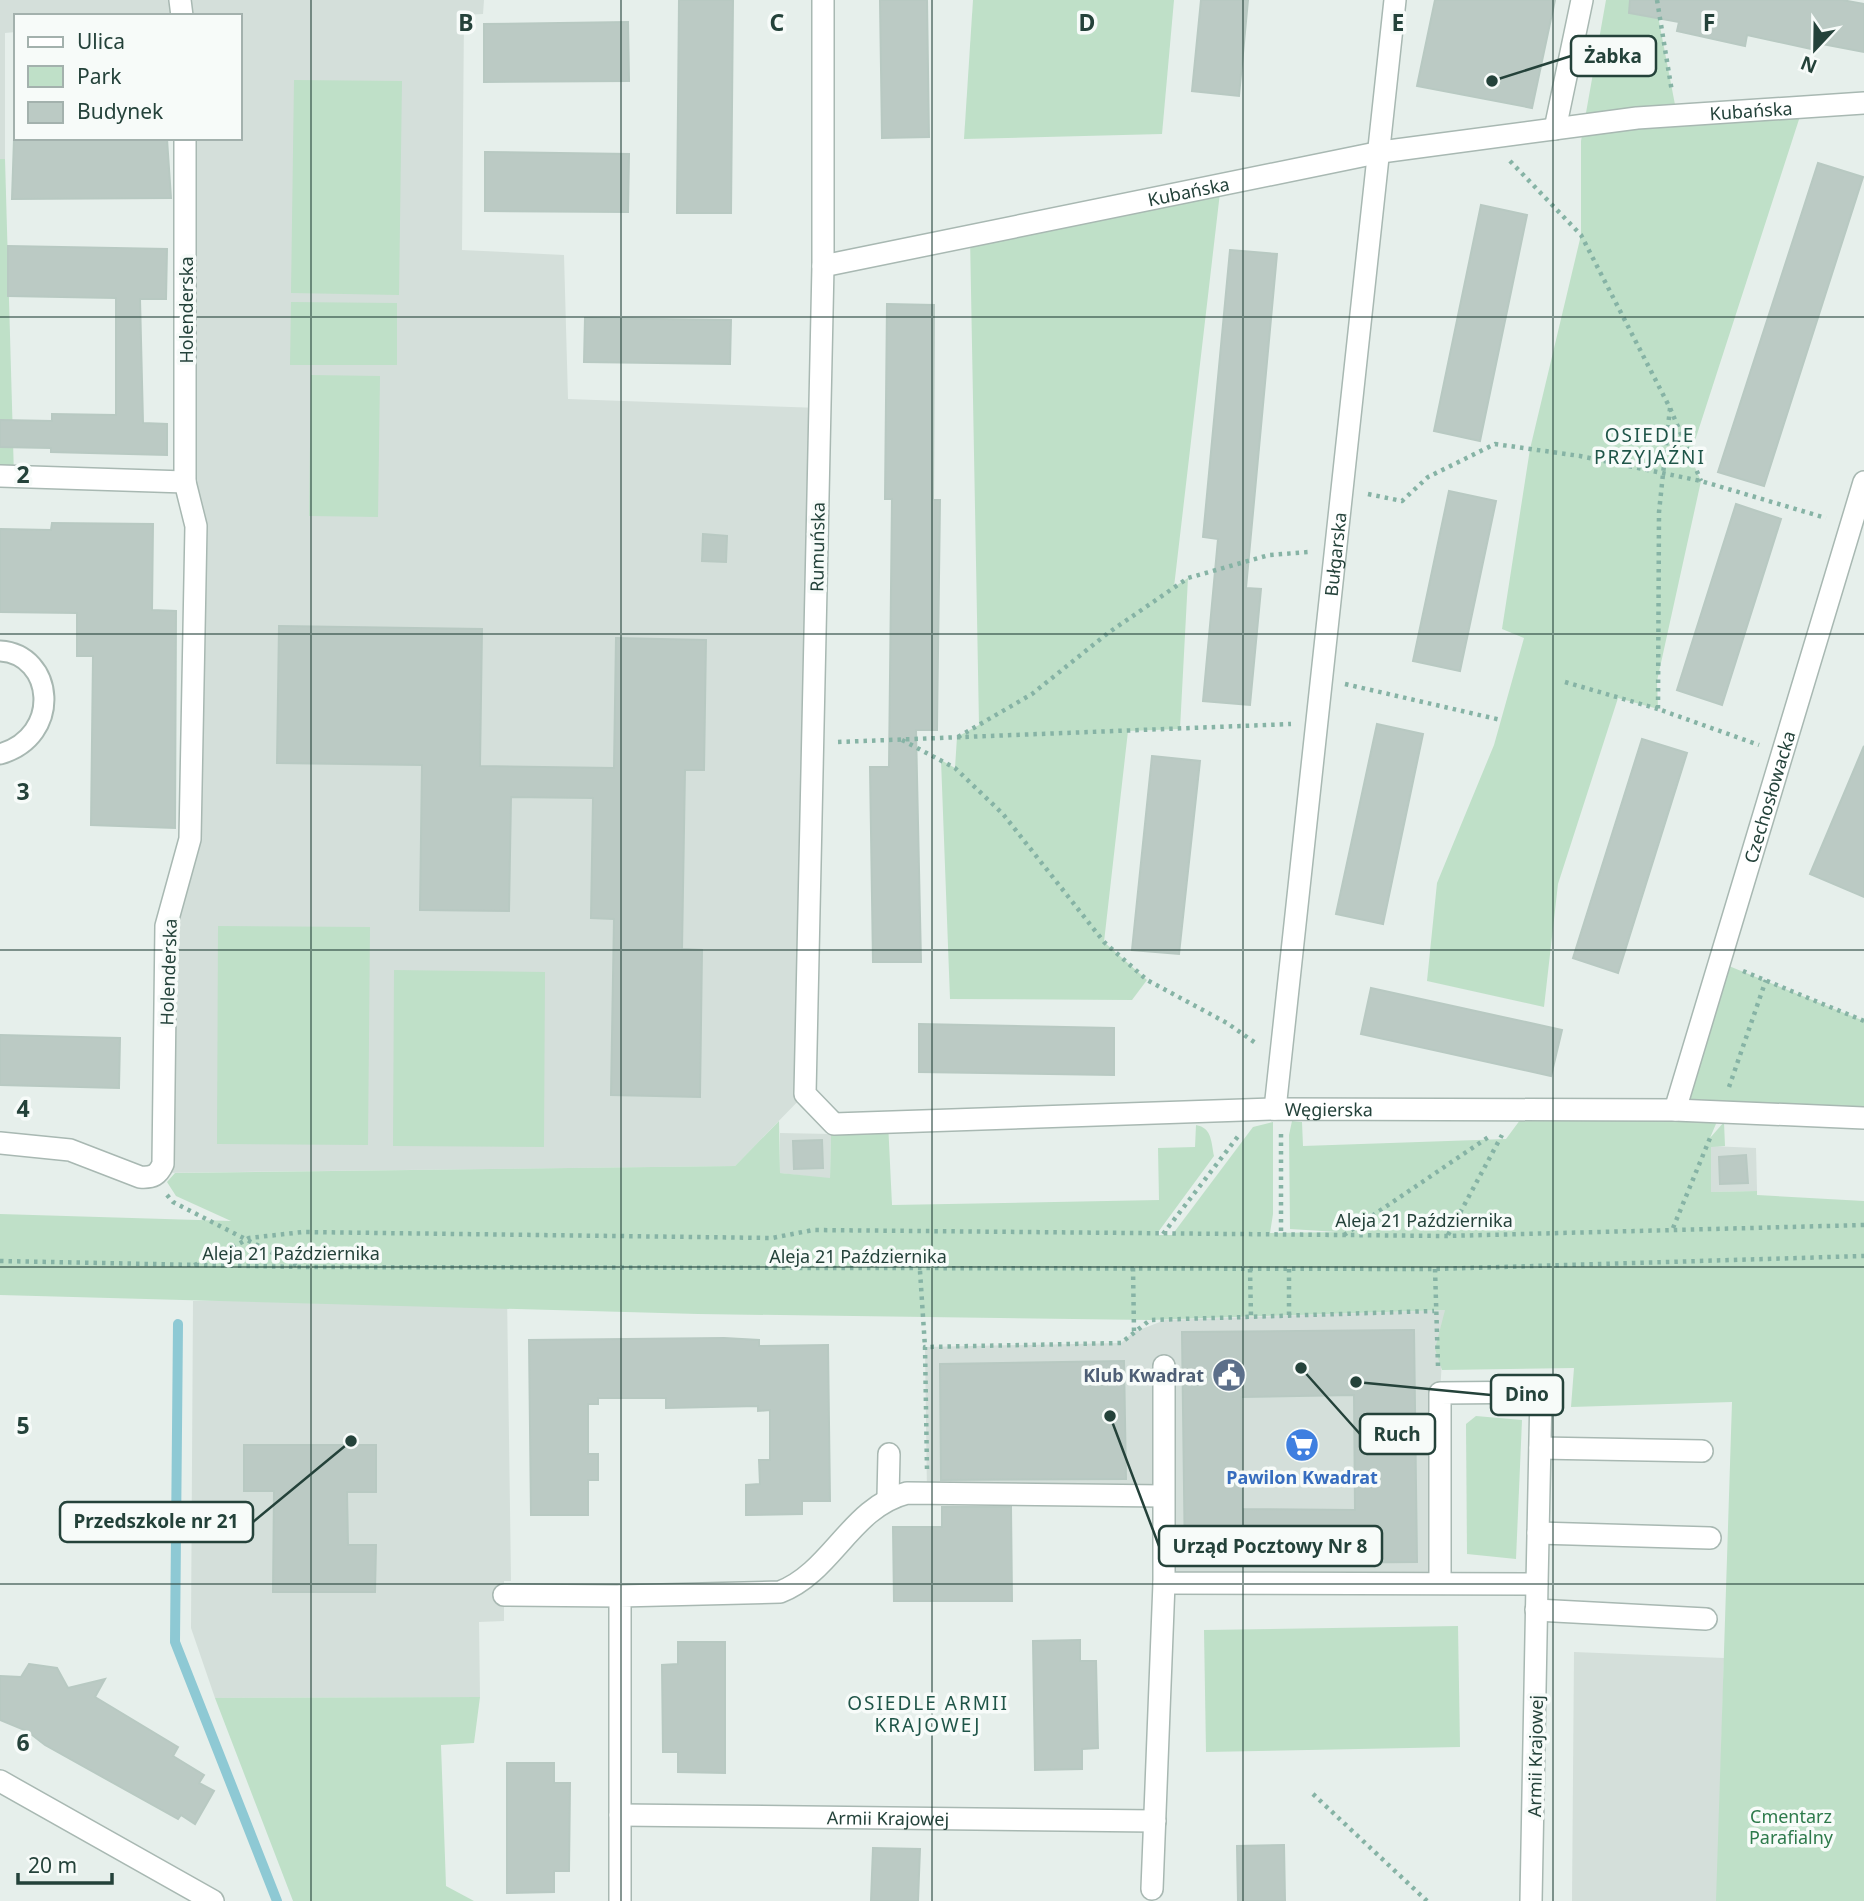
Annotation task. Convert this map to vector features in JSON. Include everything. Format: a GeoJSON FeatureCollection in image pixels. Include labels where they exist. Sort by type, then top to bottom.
{"type":"FeatureCollection","features":[{"type":"Feature","properties":{"kind":"street","name":"Rumuńska"},"geometry":{"type":"LineString","coordinates":[[805,1094],[823,266],[823,0]]}},
{"type":"Feature","properties":{"kind":"street","name":"Bułgarska"},"geometry":{"type":"LineString","coordinates":[[1271,1109],[1280,1059],[1381,152],[1395,0]]}},
{"type":"Feature","properties":{"kind":"street"},"geometry":{"type":"LineString","coordinates":[[1555,129],[1582,0]]}},
{"type":"Feature","properties":{"kind":"street","name":"Kubańska"},"geometry":{"type":"LineString","coordinates":[[823,266],[1381,152],[1677,116],[1864,103]]}},
{"type":"Feature","properties":{"kind":"street","name":"Holenderska"},"geometry":{"type":"LineString","coordinates":[[150,1178],[159,1173],[164,1154],[166,926],[190,839],[196,526],[185,482],[185,140]]}},
{"type":"Feature","properties":{"kind":"street"},"geometry":{"type":"LineString","coordinates":[[0,476],[185,482]]}},
{"type":"Feature","properties":{"kind":"street","name":"Czechosłowacka"},"geometry":{"type":"LineString","coordinates":[[1675,1110],[1864,482]]}},
{"type":"Feature","properties":{"kind":"street","name":"Węgierska"},"geometry":{"type":"LineString","coordinates":[[805,1094],[834,1124],[1271,1109],[1512,1116],[1675,1110],[1864,1118]]}},
{"type":"Feature","properties":{"kind":"street"},"geometry":{"type":"LineString","coordinates":[[0,1143],[70,1150],[150,1178]]}},
{"type":"Feature","properties":{"kind":"street"},"geometry":{"type":"LineString","coordinates":[[1152,1889],[1164,1584],[1164,1366]]}},
{"type":"Feature","properties":{"kind":"street","name":"Armii Krajowej"},"geometry":{"type":"LineString","coordinates":[[1440,1393],[1541,1392],[1531,1901]]}},
{"type":"Feature","properties":{"kind":"street"},"geometry":{"type":"LineString","coordinates":[[1440,1393],[1440,1583]]}},
{"type":"Feature","properties":{"kind":"street"},"geometry":{"type":"LineString","coordinates":[[1540,1448],[1702,1451]]}},
{"type":"Feature","properties":{"kind":"street"},"geometry":{"type":"LineString","coordinates":[[888,1497],[889,1454]]}},
{"type":"Feature","properties":{"kind":"street"},"geometry":{"type":"LineString","coordinates":[[504,1595],[620,1597],[780,1592],[798,1585],[872,1507],[888,1497],[907,1493],[1163,1496]]}},
{"type":"Feature","properties":{"kind":"street"},"geometry":{"type":"LineString","coordinates":[[1538,1533],[1710,1538]]}},
{"type":"Feature","properties":{"kind":"street"},"geometry":{"type":"LineString","coordinates":[[1164,1584],[1537,1584]]}},
{"type":"Feature","properties":{"kind":"street"},"geometry":{"type":"LineString","coordinates":[[620,1597],[620,1901]]}},
{"type":"Feature","properties":{"kind":"street"},"geometry":{"type":"LineString","coordinates":[[1536,1610],[1706,1619]]}},
{"type":"Feature","properties":{"kind":"street"},"geometry":{"type":"LineString","coordinates":[[0,1781],[213,1901]]}},
{"type":"Feature","properties":{"kind":"street","name":"Armii Krajowej"},"geometry":{"type":"LineString","coordinates":[[620,1815],[1155,1821]]}},
{"type":"Feature","properties":{"kind":"lane"},"geometry":{"type":"LineString","coordinates":[[0,651],[24,660],[36,673],[43,690],[44,707],[40,725],[29,739],[15,750],[0,754]]}},
{"type":"Feature","properties":{"kind":"path"},"geometry":{"type":"LineString","coordinates":[[1657,0],[1677,116]]}},
{"type":"Feature","properties":{"kind":"path"},"geometry":{"type":"LineString","coordinates":[[1488,138],[1581,235],[1670,408],[1701,481]]}},
{"type":"Feature","properties":{"kind":"path"},"geometry":{"type":"LineString","coordinates":[[1658,709],[1661,473],[1670,408]]}},
{"type":"Feature","properties":{"kind":"path"},"geometry":{"type":"LineString","coordinates":[[1343,489],[1402,501],[1428,477],[1495,444],[1580,456],[1701,481],[1850,525]]}},
{"type":"Feature","properties":{"kind":"path"},"geometry":{"type":"LineString","coordinates":[[957,737],[1032,694],[1108,633],[1188,578],[1269,555],[1336,551]]}},
{"type":"Feature","properties":{"kind":"path"},"geometry":{"type":"LineString","coordinates":[[1322,679],[1501,720]]}},
{"type":"Feature","properties":{"kind":"path"},"geometry":{"type":"LineString","coordinates":[[1565,682],[1658,709],[1782,753]]}},
{"type":"Feature","properties":{"kind":"path"},"geometry":{"type":"LineString","coordinates":[[813,744],[1317,723]]}},
{"type":"Feature","properties":{"kind":"path"},"geometry":{"type":"LineString","coordinates":[[901,740],[956,768],[1003,814],[1104,942],[1147,980],[1227,1023],[1280,1059]]}},
{"type":"Feature","properties":{"kind":"path"},"geometry":{"type":"LineString","coordinates":[[1719,962],[1864,1021]]}},
{"type":"Feature","properties":{"kind":"path"},"geometry":{"type":"LineString","coordinates":[[1673,1228],[1721,1112],[1766,981]]}},
{"type":"Feature","properties":{"kind":"path"},"geometry":{"type":"LineString","coordinates":[[1271,1109],[1281,1234]]}},
{"type":"Feature","properties":{"kind":"path"},"geometry":{"type":"LineString","coordinates":[[1163,1235],[1271,1109]]}},
{"type":"Feature","properties":{"kind":"path"},"geometry":{"type":"LineString","coordinates":[[1343,1235],[1512,1116]]}},
{"type":"Feature","properties":{"kind":"path"},"geometry":{"type":"LineString","coordinates":[[1447,1236],[1512,1116]]}},
{"type":"Feature","properties":{"kind":"path"},"geometry":{"type":"LineString","coordinates":[[150,1178],[173,1202],[249,1238],[301,1268]]}},
{"type":"Feature","properties":{"kind":"path","name":"Aleja 21 Października"},"geometry":{"type":"LineString","coordinates":[[190,1266],[214,1258],[249,1238],[303,1232],[772,1238],[813,1230],[1447,1236],[1864,1225]]}},
{"type":"Feature","properties":{"kind":"path","name":"Aleja 21 Października"},"geometry":{"type":"LineString","coordinates":[[190,1266],[920,1271],[1132,1268],[1435,1269],[1864,1256]]}},
{"type":"Feature","properties":{"kind":"path"},"geometry":{"type":"LineString","coordinates":[[0,1261],[190,1266]]}},
{"type":"Feature","properties":{"kind":"path"},"geometry":{"type":"LineString","coordinates":[[1132,1268],[1134,1332]]}},
{"type":"Feature","properties":{"kind":"path"},"geometry":{"type":"LineString","coordinates":[[1289,1268],[1289,1315]]}},
{"type":"Feature","properties":{"kind":"path"},"geometry":{"type":"LineString","coordinates":[[1250,1269],[1251,1317]]}},
{"type":"Feature","properties":{"kind":"path"},"geometry":{"type":"LineString","coordinates":[[1435,1269],[1434,1311],[1440,1393]]}},
{"type":"Feature","properties":{"kind":"path"},"geometry":{"type":"LineString","coordinates":[[920,1271],[925,1347],[927,1493]]}},
{"type":"Feature","properties":{"kind":"path"},"geometry":{"type":"LineString","coordinates":[[925,1347],[1121,1343],[1150,1320],[1434,1311]]}},
{"type":"Feature","properties":{"kind":"path"},"geometry":{"type":"LineString","coordinates":[[1313,1794],[1427,1901]]}},
{"type":"Feature","properties":{"kind":"shaded area"},"geometry":{"type":"Polygon","coordinates":[[[0,0],[484,0],[483,14],[464,15],[462,250],[564,255],[568,399],[820,408],[805,1094],[735,1166],[159,1173],[166,926],[190,839],[183,140],[242,140],[242,14],[14,14],[14,32],[5,33],[5,159],[0,159],[0,0]]]}},
{"type":"Feature","properties":{"kind":"shaded area"},"geometry":{"type":"Polygon","coordinates":[[[780,1133],[831,1134],[830,1179],[780,1173],[780,1133]]]}},
{"type":"Feature","properties":{"kind":"shaded area"},"geometry":{"type":"Polygon","coordinates":[[[1711,1146],[1756,1148],[1757,1191],[1711,1192],[1711,1146]]]}},
{"type":"Feature","properties":{"kind":"shaded area"},"geometry":{"type":"Polygon","coordinates":[[[507,1293],[511,1581],[504,1581],[504,1621],[479,1622],[480,1697],[215,1698],[191,1628],[193,1301],[507,1293]]]}},
{"type":"Feature","properties":{"kind":"shaded area"},"geometry":{"type":"Polygon","coordinates":[[[1445,1310],[1440,1393],[1440,1583],[1164,1583],[1163,1496],[927,1494],[925,1347],[1121,1343],[1134,1332],[1165,1320],[1445,1310]]]}},
{"type":"Feature","properties":{"kind":"shaded area"},"geometry":{"type":"Polygon","coordinates":[[[1574,1652],[1724,1658],[1717,1901],[1572,1901],[1574,1652]]]}},
{"type":"Feature","properties":{"kind":"green space"},"geometry":{"type":"Polygon","coordinates":[[[973,0],[1174,0],[1162,134],[964,139],[973,0]]]}},
{"type":"Feature","properties":{"kind":"green space"},"geometry":{"type":"Polygon","coordinates":[[[1606,0],[1657,0],[1677,115],[1803,107],[1690,456],[1701,481],[1657,681],[1658,709],[1618,698],[1558,884],[1544,1007],[1427,981],[1437,883],[1494,745],[1524,638],[1502,629],[1530,449],[1581,235],[1581,141],[1606,0]]]}},
{"type":"Feature","properties":{"kind":"green space"},"geometry":{"type":"Polygon","coordinates":[[[294,80],[402,81],[399,295],[291,293],[294,80]]]}},
{"type":"Feature","properties":{"kind":"green space"},"geometry":{"type":"Polygon","coordinates":[[[0,159],[5,159],[14,476],[0,476],[0,159]]]}},
{"type":"Feature","properties":{"kind":"green space"},"geometry":{"type":"Polygon","coordinates":[[[1221,184],[1174,587],[1188,578],[1180,729],[1128,731],[1104,942],[1147,980],[1132,1000],[950,999],[941,760],[955,768],[957,737],[979,725],[970,236],[1221,184]]]}},
{"type":"Feature","properties":{"kind":"green space"},"geometry":{"type":"Polygon","coordinates":[[[291,302],[397,303],[397,365],[290,365],[291,302]]]}},
{"type":"Feature","properties":{"kind":"green space"},"geometry":{"type":"Polygon","coordinates":[[[311,375],[380,376],[378,517],[309,516],[311,375]]]}},
{"type":"Feature","properties":{"kind":"green space"},"geometry":{"type":"Polygon","coordinates":[[[218,926],[370,927],[368,1145],[217,1144],[218,926]]]}},
{"type":"Feature","properties":{"kind":"green space","name":"Cmentarz Parafialny"},"geometry":{"type":"Polygon","coordinates":[[[1719,962],[1864,1021],[1864,1118],[1721,1112],[1710,1138],[1724,1122],[1725,1146],[1711,1147],[1711,1192],[1757,1191],[1757,1195],[1864,1201],[1864,1901],[1716,1901],[1732,1402],[1571,1407],[1574,1368],[1442,1370],[1435,1349],[1445,1310],[1150,1320],[698,1314],[0,1295],[0,1214],[231,1221],[176,1196],[167,1182],[175,1173],[735,1166],[779,1121],[780,1173],[830,1178],[831,1134],[888,1122],[892,1205],[1159,1200],[1158,1148],[1195,1147],[1196,1125],[1208,1132],[1214,1156],[1156,1235],[1172,1235],[1253,1127],[1273,1122],[1273,1214],[1270,1233],[1338,1232],[1290,1229],[1289,1135],[1292,1121],[1302,1122],[1303,1146],[1506,1139],[1523,1116],[1675,1110],[1719,962]]]}},
{"type":"Feature","properties":{"kind":"green space"},"geometry":{"type":"Polygon","coordinates":[[[394,970],[545,972],[544,1147],[393,1146],[394,970]]]}},
{"type":"Feature","properties":{"kind":"green space"},"geometry":{"type":"Polygon","coordinates":[[[1476,1416],[1522,1420],[1516,1559],[1467,1554],[1466,1424],[1476,1416]]]}},
{"type":"Feature","properties":{"kind":"green space"},"geometry":{"type":"Polygon","coordinates":[[[1458,1626],[1460,1747],[1206,1752],[1204,1630],[1458,1626]]]}},
{"type":"Feature","properties":{"kind":"green space"},"geometry":{"type":"Polygon","coordinates":[[[480,1697],[474,1743],[441,1745],[446,1886],[474,1901],[293,1901],[215,1698],[480,1697]]]}},
{"type":"Feature","properties":{"kind":"building"},"geometry":{"type":"Polygon","coordinates":[[[679,0],[733,0],[731,213],[677,213],[679,0]]]}},
{"type":"Feature","properties":{"kind":"building"},"geometry":{"type":"Polygon","coordinates":[[[880,0],[927,0],[929,137],[882,138],[880,0]]]}},
{"type":"Feature","properties":{"kind":"building"},"geometry":{"type":"Polygon","coordinates":[[[1201,0],[1248,0],[1239,96],[1192,91],[1201,0]]]}},
{"type":"Feature","properties":{"kind":"building"},"geometry":{"type":"Polygon","coordinates":[[[1435,0],[1555,0],[1532,108],[1417,86],[1435,0]]]}},
{"type":"Feature","properties":{"kind":"building"},"geometry":{"type":"Polygon","coordinates":[[[1630,0],[1842,0],[1864,4],[1864,52],[1817,43],[1816,50],[1747,35],[1745,46],[1677,31],[1679,22],[1629,13],[1630,0]]]}},
{"type":"Feature","properties":{"kind":"building"},"geometry":{"type":"Polygon","coordinates":[[[628,22],[629,81],[484,82],[484,24],[628,22]]]}},
{"type":"Feature","properties":{"kind":"building"},"geometry":{"type":"Polygon","coordinates":[[[14,139],[167,140],[171,198],[12,199],[14,139]]]}},
{"type":"Feature","properties":{"kind":"building"},"geometry":{"type":"Polygon","coordinates":[[[485,152],[629,154],[628,212],[485,211],[485,152]]]}},
{"type":"Feature","properties":{"kind":"building"},"geometry":{"type":"Polygon","coordinates":[[[1818,163],[1863,177],[1764,486],[1718,472],[1818,163]]]}},
{"type":"Feature","properties":{"kind":"building"},"geometry":{"type":"Polygon","coordinates":[[[1481,205],[1527,215],[1480,441],[1434,431],[1481,205]]]}},
{"type":"Feature","properties":{"kind":"building"},"geometry":{"type":"Polygon","coordinates":[[[8,246],[167,249],[166,299],[140,299],[143,423],[167,424],[167,455],[51,452],[51,448],[0,447],[0,420],[52,421],[52,414],[116,415],[116,298],[8,296],[8,246]]]}},
{"type":"Feature","properties":{"kind":"building"},"geometry":{"type":"Polygon","coordinates":[[[1230,250],[1277,254],[1246,588],[1261,589],[1250,705],[1203,701],[1218,539],[1203,537],[1230,250]]]}},
{"type":"Feature","properties":{"kind":"building"},"geometry":{"type":"Polygon","coordinates":[[[887,304],[934,305],[933,500],[940,500],[937,730],[916,730],[921,962],[873,962],[870,767],[889,767],[892,499],[885,499],[887,304]]]}},
{"type":"Feature","properties":{"kind":"building"},"geometry":{"type":"Polygon","coordinates":[[[585,318],[731,320],[730,364],[584,362],[585,318]]]}},
{"type":"Feature","properties":{"kind":"building"},"geometry":{"type":"Polygon","coordinates":[[[1449,491],[1496,501],[1460,671],[1413,661],[1449,491]]]}},
{"type":"Feature","properties":{"kind":"building"},"geometry":{"type":"Polygon","coordinates":[[[1736,504],[1781,519],[1722,705],[1677,690],[1736,504]]]}},
{"type":"Feature","properties":{"kind":"building"},"geometry":{"type":"Polygon","coordinates":[[[52,523],[153,524],[152,610],[176,611],[175,828],[91,825],[93,656],[77,656],[77,613],[0,612],[0,529],[51,530],[52,523]]]}},
{"type":"Feature","properties":{"kind":"building"},"geometry":{"type":"Polygon","coordinates":[[[703,534],[727,536],[726,562],[702,561],[703,534]]]}},
{"type":"Feature","properties":{"kind":"building"},"geometry":{"type":"Polygon","coordinates":[[[279,626],[482,629],[480,766],[614,768],[616,638],[706,640],[704,770],[685,770],[682,949],[702,950],[700,1097],[611,1095],[614,919],[591,918],[593,798],[511,797],[509,911],[420,910],[422,765],[277,763],[279,626]]]}},
{"type":"Feature","properties":{"kind":"building"},"geometry":{"type":"Polygon","coordinates":[[[1377,724],[1423,734],[1383,924],[1336,914],[1377,724]]]}},
{"type":"Feature","properties":{"kind":"building"},"geometry":{"type":"Polygon","coordinates":[[[1642,739],[1687,753],[1618,973],[1573,958],[1642,739]]]}},
{"type":"Feature","properties":{"kind":"building"},"geometry":{"type":"Polygon","coordinates":[[[1864,746],[1864,897],[1810,874],[1864,746]]]}},
{"type":"Feature","properties":{"kind":"building"},"geometry":{"type":"Polygon","coordinates":[[[1152,756],[1200,761],[1179,954],[1132,950],[1152,756]]]}},
{"type":"Feature","properties":{"kind":"building"},"geometry":{"type":"Polygon","coordinates":[[[1371,988],[1562,1030],[1551,1076],[1361,1034],[1371,988]]]}},
{"type":"Feature","properties":{"kind":"building"},"geometry":{"type":"Polygon","coordinates":[[[919,1024],[1114,1028],[1114,1075],[919,1072],[919,1024]]]}},
{"type":"Feature","properties":{"kind":"building"},"geometry":{"type":"Polygon","coordinates":[[[0,1035],[120,1038],[119,1088],[0,1085],[0,1035]]]}},
{"type":"Feature","properties":{"kind":"building"},"geometry":{"type":"Polygon","coordinates":[[[822,1140],[823,1168],[794,1169],[793,1141],[822,1140]]]}},
{"type":"Feature","properties":{"kind":"building"},"geometry":{"type":"Polygon","coordinates":[[[1746,1155],[1748,1183],[1720,1184],[1719,1157],[1746,1155]]]}},
{"type":"Feature","properties":{"kind":"building"},"geometry":{"type":"Polygon","coordinates":[[[1414,1330],[1417,1562],[1185,1564],[1182,1332],[1414,1330]],[[1354,1395],[1241,1397],[1242,1509],[1355,1510],[1354,1395]]]}},
{"type":"Feature","properties":{"kind":"building"},"geometry":{"type":"Polygon","coordinates":[[[529,1340],[759,1340],[759,1346],[828,1345],[830,1501],[802,1501],[802,1514],[746,1515],[746,1485],[760,1484],[759,1460],[770,1460],[770,1410],[758,1411],[758,1406],[666,1408],[666,1398],[598,1398],[598,1404],[588,1404],[588,1454],[598,1454],[598,1480],[588,1480],[588,1515],[531,1515],[529,1340]]]}},
{"type":"Feature","properties":{"kind":"building"},"geometry":{"type":"Polygon","coordinates":[[[1124,1361],[1126,1479],[941,1480],[940,1364],[1124,1361]]]}},
{"type":"Feature","properties":{"kind":"building"},"geometry":{"type":"Polygon","coordinates":[[[244,1445],[376,1445],[376,1492],[347,1492],[348,1545],[376,1545],[375,1592],[273,1592],[274,1491],[244,1491],[244,1445]]]}},
{"type":"Feature","properties":{"kind":"building"},"geometry":{"type":"Polygon","coordinates":[[[942,1507],[1011,1507],[1012,1601],[894,1601],[893,1527],[942,1527],[942,1507]]]}},
{"type":"Feature","properties":{"kind":"building"},"geometry":{"type":"Polygon","coordinates":[[[1080,1640],[1080,1661],[1096,1661],[1098,1748],[1082,1749],[1082,1769],[1035,1770],[1033,1641],[1080,1640]]]}},
{"type":"Feature","properties":{"kind":"building"},"geometry":{"type":"Polygon","coordinates":[[[678,1642],[725,1642],[725,1773],[678,1772],[678,1752],[663,1752],[662,1665],[678,1664],[678,1642]]]}},
{"type":"Feature","properties":{"kind":"building"},"geometry":{"type":"Polygon","coordinates":[[[29,1664],[57,1668],[68,1688],[105,1679],[95,1697],[178,1747],[173,1756],[204,1775],[199,1783],[214,1791],[195,1824],[181,1815],[178,1819],[45,1745],[27,1731],[0,1720],[0,1676],[21,1677],[29,1664]]]}},
{"type":"Feature","properties":{"kind":"building"},"geometry":{"type":"Polygon","coordinates":[[[507,1763],[554,1763],[554,1783],[570,1783],[569,1871],[554,1871],[554,1892],[507,1893],[507,1763]]]}},
{"type":"Feature","properties":{"kind":"building"},"geometry":{"type":"Polygon","coordinates":[[[1284,1845],[1285,1901],[1238,1901],[1237,1846],[1284,1845]]]}},
{"type":"Feature","properties":{"kind":"building"},"geometry":{"type":"Polygon","coordinates":[[[873,1848],[920,1849],[918,1901],[871,1901],[873,1848]]]}},
{"type":"Feature","properties":{"kind":"waterway"},"geometry":{"type":"LineString","coordinates":[[178,1324],[175,1642],[277,1901]]}},
{"type":"Feature","properties":{"kind":"place","name":"Żabka"},"geometry":{"type":"Point","coordinates":[1492,81]}},
{"type":"Feature","properties":{"kind":"place","name":"Ruch"},"geometry":{"type":"Point","coordinates":[1301,1368]}},
{"type":"Feature","properties":{"kind":"place","name":"Klub Kwadrat"},"geometry":{"type":"Point","coordinates":[1229,1375]}},
{"type":"Feature","properties":{"kind":"place","name":"Dino"},"geometry":{"type":"Point","coordinates":[1356,1382]}},
{"type":"Feature","properties":{"kind":"place","name":"Urząd Pocztowy Nr 8"},"geometry":{"type":"Point","coordinates":[1110,1416]}},
{"type":"Feature","properties":{"kind":"place","name":"Przedszkole nr 21"},"geometry":{"type":"Point","coordinates":[351,1441]}},
{"type":"Feature","properties":{"kind":"place","name":"Pawilon Kwadrat"},"geometry":{"type":"Point","coordinates":[1302,1445]}},
{"type":"Feature","properties":{"kind":"district","name":"OSIEDLE PRZYJAŹNI"},"geometry":{"type":"Point","coordinates":[1650,446]}},
{"type":"Feature","properties":{"kind":"district","name":"OSIEDLE ARMII KRAJOWEJ"},"geometry":{"type":"Point","coordinates":[928,1714]}}]}
